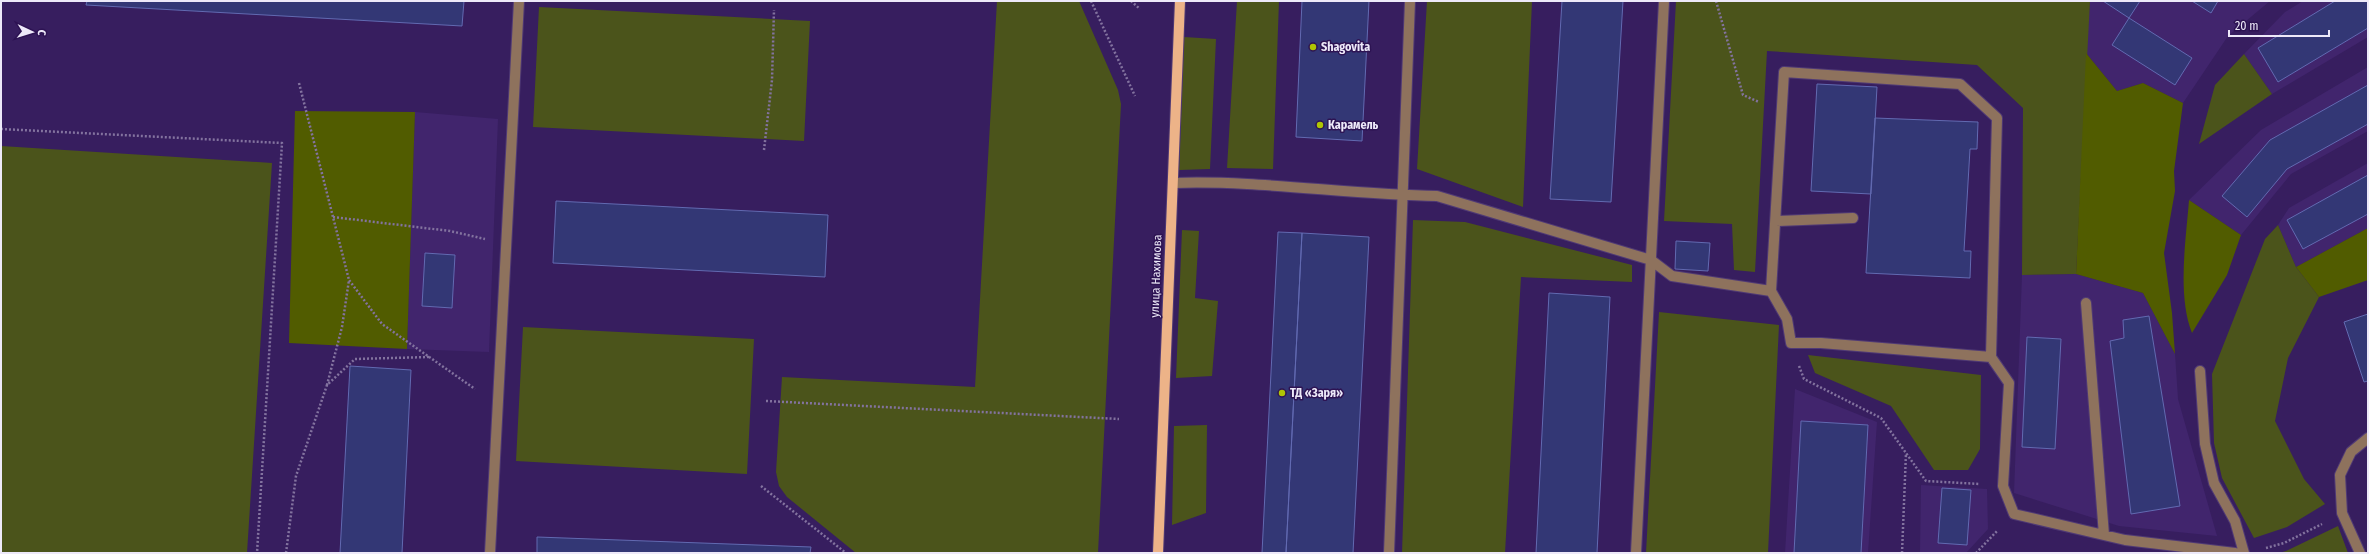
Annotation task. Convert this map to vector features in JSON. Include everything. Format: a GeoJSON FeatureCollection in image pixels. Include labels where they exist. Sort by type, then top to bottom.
{"type":"FeatureCollection","features":[{"type":"Feature","properties":{"kind":"main road","name":"улица Нахимова"},"geometry":{"type":"LineString","coordinates":[[1158,553],[1180,1]]}},
{"type":"Feature","properties":{"kind":"lane"},"geometry":{"type":"LineString","coordinates":[[490,553],[519,1]]}},
{"type":"Feature","properties":{"kind":"lane"},"geometry":{"type":"LineString","coordinates":[[1389,553],[1410,1]]}},
{"type":"Feature","properties":{"kind":"lane"},"geometry":{"type":"LineString","coordinates":[[1636,553],[1664,1]]}},
{"type":"Feature","properties":{"kind":"lane"},"geometry":{"type":"LineString","coordinates":[[1991,357],[1821,343],[1790,343],[1787,319],[1771,291],[1784,72],[1960,84],[1997,118],[1991,357],[2009,383],[2003,486],[2014,514],[2124,540],[2235,553]]}},
{"type":"Feature","properties":{"kind":"lane"},"geometry":{"type":"LineString","coordinates":[[1173,183],[1219,181],[1402,196],[1437,196],[1651,260],[1672,276],[1771,291]]}},
{"type":"Feature","properties":{"kind":"lane"},"geometry":{"type":"LineString","coordinates":[[1776,221],[1852,218]]}},
{"type":"Feature","properties":{"kind":"lane"},"geometry":{"type":"LineString","coordinates":[[2086,303],[2104,535]]}},
{"type":"Feature","properties":{"kind":"lane"},"geometry":{"type":"LineString","coordinates":[[2200,371],[2205,444],[2214,483],[2235,521],[2244,553]]}},
{"type":"Feature","properties":{"kind":"lane"},"geometry":{"type":"LineString","coordinates":[[2360,553],[2342,513],[2340,475],[2351,452],[2368,438]]}},
{"type":"Feature","properties":{"kind":"path"},"geometry":{"type":"LineString","coordinates":[[1091,1],[1135,96]]}},
{"type":"Feature","properties":{"kind":"path"},"geometry":{"type":"LineString","coordinates":[[1131,1],[1140,9]]}},
{"type":"Feature","properties":{"kind":"path"},"geometry":{"type":"LineString","coordinates":[[1716,1],[1743,95],[1781,112]]}},
{"type":"Feature","properties":{"kind":"path"},"geometry":{"type":"LineString","coordinates":[[764,150],[772,80],[774,10]]}},
{"type":"Feature","properties":{"kind":"path"},"geometry":{"type":"LineString","coordinates":[[299,83],[349,280],[382,324],[498,404]]}},
{"type":"Feature","properties":{"kind":"path"},"geometry":{"type":"LineString","coordinates":[[1,129],[282,143],[257,553]]}},
{"type":"Feature","properties":{"kind":"path"},"geometry":{"type":"LineString","coordinates":[[333,217],[450,231],[506,245]]}},
{"type":"Feature","properties":{"kind":"path"},"geometry":{"type":"LineString","coordinates":[[286,553],[296,476],[328,385],[342,326],[349,280]]}},
{"type":"Feature","properties":{"kind":"path"},"geometry":{"type":"LineString","coordinates":[[1790,343],[1804,379],[1880,418],[1926,481],[2003,486]]}},
{"type":"Feature","properties":{"kind":"path"},"geometry":{"type":"LineString","coordinates":[[328,385],[355,359],[429,357]]}},
{"type":"Feature","properties":{"kind":"path"},"geometry":{"type":"LineString","coordinates":[[766,401],[1119,419]]}},
{"type":"Feature","properties":{"kind":"path"},"geometry":{"type":"LineString","coordinates":[[1902,553],[1906,452]]}},
{"type":"Feature","properties":{"kind":"path"},"geometry":{"type":"LineString","coordinates":[[761,486],[846,553]]}},
{"type":"Feature","properties":{"kind":"path"},"geometry":{"type":"LineString","coordinates":[[2263,549],[2284,543],[2342,513]]}},
{"type":"Feature","properties":{"kind":"path"},"geometry":{"type":"LineString","coordinates":[[1976,553],[2014,514]]}},
{"type":"Feature","properties":{"kind":"shaded area"},"geometry":{"type":"Polygon","coordinates":[[[2090,1],[2270,1],[2228,36],[2183,103],[2143,83],[2117,91],[2086,53],[2090,1]]]}},
{"type":"Feature","properties":{"kind":"shaded area"},"geometry":{"type":"Polygon","coordinates":[[[2303,1],[2368,1],[2368,37],[2272,94],[2244,54],[2285,12],[2303,1]]]}},
{"type":"Feature","properties":{"kind":"shaded area"},"geometry":{"type":"Polygon","coordinates":[[[2368,67],[2368,131],[2291,174],[2241,235],[2189,200],[2261,130],[2368,67]]]}},
{"type":"Feature","properties":{"kind":"shaded area"},"geometry":{"type":"Polygon","coordinates":[[[415,112],[498,119],[489,352],[407,349],[415,112]]]}},
{"type":"Feature","properties":{"kind":"shaded area"},"geometry":{"type":"Polygon","coordinates":[[[2368,163],[2368,228],[2296,267],[2278,225],[2289,208],[2368,163]]]}},
{"type":"Feature","properties":{"kind":"shaded area"},"geometry":{"type":"Polygon","coordinates":[[[2076,274],[2143,293],[2175,354],[2178,399],[2217,536],[2119,526],[2014,493],[2022,275],[2076,274]]]}},
{"type":"Feature","properties":{"kind":"shaded area"},"geometry":{"type":"Polygon","coordinates":[[[1795,389],[1877,422],[1868,553],[1785,553],[1795,389]]]}},
{"type":"Feature","properties":{"kind":"shaded area"},"geometry":{"type":"Polygon","coordinates":[[[1921,485],[1987,489],[1988,529],[1966,553],[1920,553],[1921,485]]]}},
{"type":"Feature","properties":{"kind":"green space"},"geometry":{"type":"Polygon","coordinates":[[[997,1],[1079,1],[1118,90],[1121,104],[1098,553],[856,553],[787,497],[779,486],[776,472],[782,377],[975,387],[997,1]]]}},
{"type":"Feature","properties":{"kind":"green space"},"geometry":{"type":"Polygon","coordinates":[[[1237,1],[1279,1],[1273,169],[1227,168],[1237,1]]]}},
{"type":"Feature","properties":{"kind":"green space"},"geometry":{"type":"Polygon","coordinates":[[[1427,1],[1532,1],[1523,207],[1417,169],[1427,1]]]}},
{"type":"Feature","properties":{"kind":"green space"},"geometry":{"type":"Polygon","coordinates":[[[1676,1],[2090,1],[2076,274],[2022,275],[2023,108],[1977,65],[1767,51],[1755,272],[1734,270],[1732,224],[1664,221],[1676,1]]]}},
{"type":"Feature","properties":{"kind":"green space"},"geometry":{"type":"Polygon","coordinates":[[[539,7],[810,21],[804,141],[533,127],[539,7]]]}},
{"type":"Feature","properties":{"kind":"green space"},"geometry":{"type":"Polygon","coordinates":[[[1184,37],[1216,39],[1210,169],[1179,170],[1184,37]]]}},
{"type":"Feature","properties":{"kind":"green space"},"geometry":{"type":"Polygon","coordinates":[[[2086,53],[2117,91],[2143,83],[2183,103],[2174,171],[2175,191],[2164,253],[2172,313],[2175,354],[2143,293],[2076,274],[2086,53]]]}},
{"type":"Feature","properties":{"kind":"green space"},"geometry":{"type":"Polygon","coordinates":[[[2244,54],[2272,94],[2199,144],[2215,85],[2244,54]]]}},
{"type":"Feature","properties":{"kind":"green space"},"geometry":{"type":"Polygon","coordinates":[[[295,111],[415,112],[407,349],[289,343],[295,111]]]}},
{"type":"Feature","properties":{"kind":"green space"},"geometry":{"type":"Polygon","coordinates":[[[1,146],[272,163],[247,553],[1,553],[1,146]]]}},
{"type":"Feature","properties":{"kind":"green space"},"geometry":{"type":"Polygon","coordinates":[[[2189,200],[2241,235],[2227,275],[2192,333],[2187,318],[2184,285],[2189,200]]]}},
{"type":"Feature","properties":{"kind":"green space"},"geometry":{"type":"Polygon","coordinates":[[[1413,220],[1465,222],[1632,265],[1632,282],[1521,277],[1505,553],[1402,553],[1413,220]]]}},
{"type":"Feature","properties":{"kind":"green space"},"geometry":{"type":"Polygon","coordinates":[[[2278,225],[2296,267],[2319,297],[2288,358],[2275,421],[2304,479],[2325,504],[2287,527],[2254,538],[2222,478],[2214,443],[2212,374],[2265,239],[2278,225]]]}},
{"type":"Feature","properties":{"kind":"green space"},"geometry":{"type":"Polygon","coordinates":[[[2368,228],[2368,280],[2319,297],[2296,267],[2368,228]]]}},
{"type":"Feature","properties":{"kind":"green space"},"geometry":{"type":"Polygon","coordinates":[[[1182,230],[1199,231],[1195,298],[1218,301],[1212,376],[1176,378],[1182,230]]]}},
{"type":"Feature","properties":{"kind":"green space"},"geometry":{"type":"Polygon","coordinates":[[[1659,312],[1779,325],[1768,553],[1646,553],[1659,312]]]}},
{"type":"Feature","properties":{"kind":"green space"},"geometry":{"type":"Polygon","coordinates":[[[523,327],[754,339],[747,474],[516,461],[523,327]]]}},
{"type":"Feature","properties":{"kind":"green space"},"geometry":{"type":"Polygon","coordinates":[[[1808,355],[1981,375],[1980,449],[1968,470],[1934,470],[1891,406],[1815,373],[1808,355]]]}},
{"type":"Feature","properties":{"kind":"green space"},"geometry":{"type":"Polygon","coordinates":[[[1207,425],[1206,513],[1172,525],[1174,426],[1207,425]]]}},
{"type":"Feature","properties":{"kind":"green space"},"geometry":{"type":"Polygon","coordinates":[[[2338,526],[2348,553],[2279,553],[2286,551],[2338,526]]]}},
{"type":"Feature","properties":{"kind":"building"},"geometry":{"type":"Polygon","coordinates":[[[87,1],[464,1],[462,26],[86,5],[87,1]]]}},
{"type":"Feature","properties":{"kind":"building"},"geometry":{"type":"Polygon","coordinates":[[[1302,1],[1369,1],[1362,141],[1296,137],[1302,1]]]}},
{"type":"Feature","properties":{"kind":"building"},"geometry":{"type":"Polygon","coordinates":[[[1562,1],[1623,1],[1611,202],[1550,199],[1562,1]]]}},
{"type":"Feature","properties":{"kind":"building"},"geometry":{"type":"Polygon","coordinates":[[[2103,1],[2140,1],[2129,18],[2103,1]]]}},
{"type":"Feature","properties":{"kind":"building"},"geometry":{"type":"Polygon","coordinates":[[[2192,1],[2218,1],[2211,13],[2192,1]]]}},
{"type":"Feature","properties":{"kind":"building"},"geometry":{"type":"Polygon","coordinates":[[[2335,1],[2368,1],[2368,28],[2278,82],[2258,48],[2335,1]]]}},
{"type":"Feature","properties":{"kind":"building"},"geometry":{"type":"Polygon","coordinates":[[[2129,18],[2192,58],[2175,85],[2112,45],[2129,18]]]}},
{"type":"Feature","properties":{"kind":"building"},"geometry":{"type":"Polygon","coordinates":[[[1817,84],[1877,87],[1871,194],[1811,191],[1817,84]]]}},
{"type":"Feature","properties":{"kind":"building"},"geometry":{"type":"Polygon","coordinates":[[[2368,85],[2368,124],[2287,169],[2247,217],[2222,196],[2270,140],[2368,85]]]}},
{"type":"Feature","properties":{"kind":"building"},"geometry":{"type":"Polygon","coordinates":[[[1875,118],[1978,122],[1977,149],[1970,149],[1964,251],[1971,251],[1970,278],[1866,273],[1875,118]]]}},
{"type":"Feature","properties":{"kind":"building"},"geometry":{"type":"Polygon","coordinates":[[[2368,175],[2368,214],[2303,249],[2287,220],[2368,175]]]}},
{"type":"Feature","properties":{"kind":"building"},"geometry":{"type":"Polygon","coordinates":[[[556,201],[828,215],[825,277],[553,263],[556,201]]]}},
{"type":"Feature","properties":{"kind":"building","name":"ТД «Заря»"},"geometry":{"type":"Polygon","coordinates":[[[1278,232],[1302,233],[1286,553],[1262,553],[1278,232]]]}},
{"type":"Feature","properties":{"kind":"building"},"geometry":{"type":"Polygon","coordinates":[[[1302,233],[1369,237],[1353,553],[1286,553],[1302,233]]]}},
{"type":"Feature","properties":{"kind":"building"},"geometry":{"type":"Polygon","coordinates":[[[1676,241],[1710,243],[1708,271],[1675,269],[1676,241]]]}},
{"type":"Feature","properties":{"kind":"building"},"geometry":{"type":"Polygon","coordinates":[[[425,253],[455,255],[452,308],[422,306],[425,253]]]}},
{"type":"Feature","properties":{"kind":"building"},"geometry":{"type":"Polygon","coordinates":[[[1549,293],[1610,297],[1597,553],[1536,553],[1549,293]]]}},
{"type":"Feature","properties":{"kind":"building"},"geometry":{"type":"Polygon","coordinates":[[[2368,314],[2368,381],[2364,382],[2344,322],[2368,314]]]}},
{"type":"Feature","properties":{"kind":"building"},"geometry":{"type":"Polygon","coordinates":[[[2149,316],[2180,506],[2131,514],[2110,341],[2124,338],[2123,320],[2149,316]]]}},
{"type":"Feature","properties":{"kind":"building"},"geometry":{"type":"Polygon","coordinates":[[[2027,337],[2061,339],[2055,449],[2022,447],[2027,337]]]}},
{"type":"Feature","properties":{"kind":"building"},"geometry":{"type":"Polygon","coordinates":[[[350,366],[411,370],[402,553],[340,553],[350,366]]]}},
{"type":"Feature","properties":{"kind":"building"},"geometry":{"type":"Polygon","coordinates":[[[1801,421],[1868,425],[1861,553],[1794,553],[1801,421]]]}},
{"type":"Feature","properties":{"kind":"building"},"geometry":{"type":"Polygon","coordinates":[[[1942,488],[1971,490],[1967,545],[1938,543],[1942,488]]]}},
{"type":"Feature","properties":{"kind":"building"},"geometry":{"type":"Polygon","coordinates":[[[537,537],[811,547],[810,553],[537,553],[537,537]]]}},
{"type":"Feature","properties":{"kind":"place","name":"Shagovita"},"geometry":{"type":"Point","coordinates":[1313,47]}},
{"type":"Feature","properties":{"kind":"place","name":"Карамель"},"geometry":{"type":"Point","coordinates":[1320,125]}},
{"type":"Feature","properties":{"kind":"place","name":"ТД «Заря»"},"geometry":{"type":"Point","coordinates":[1282,393]}}]}
